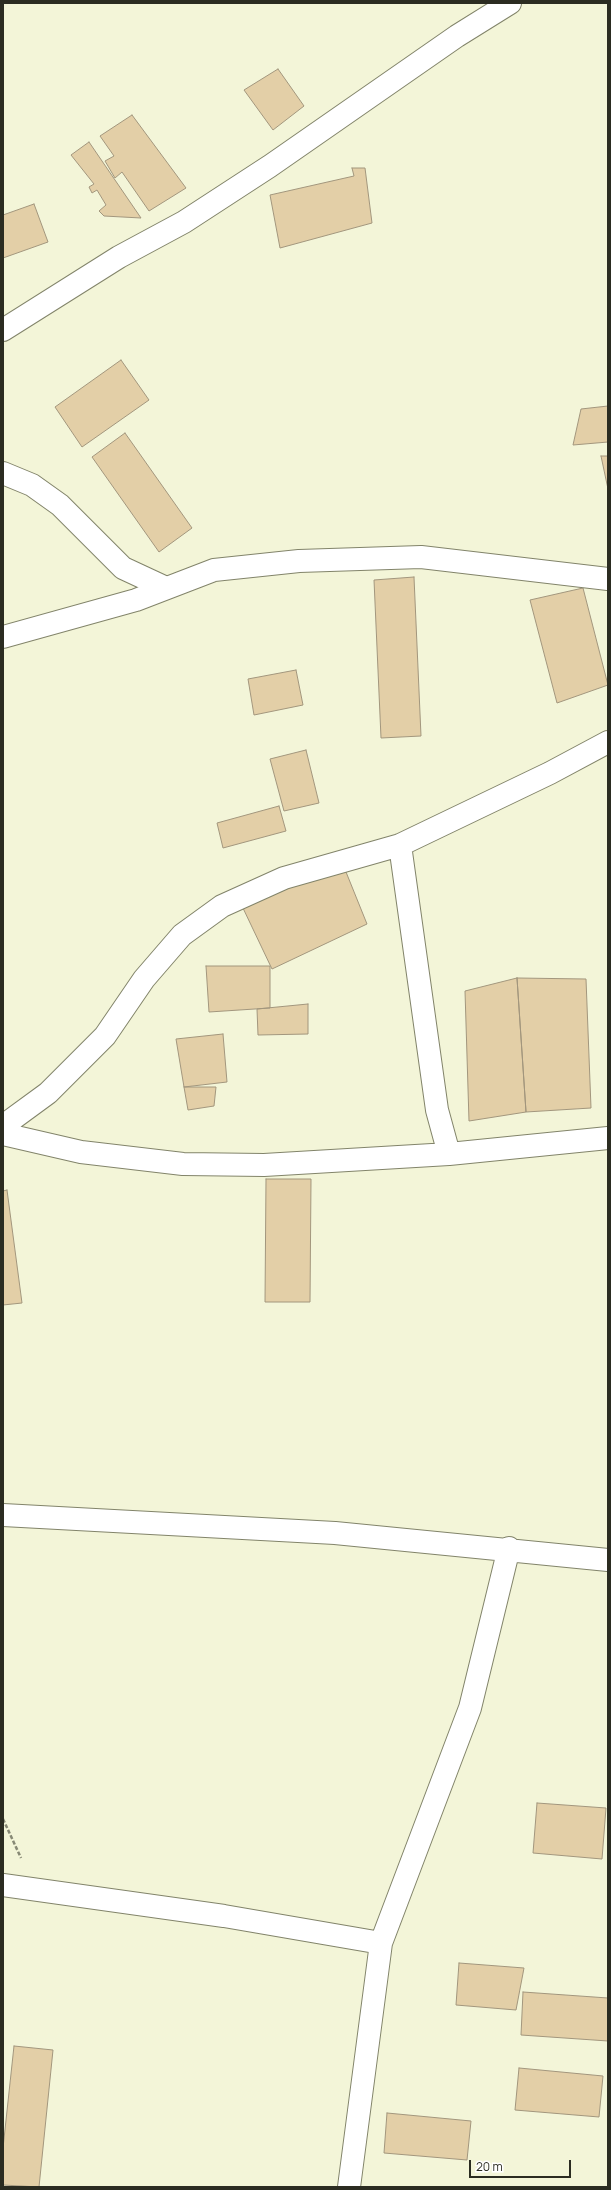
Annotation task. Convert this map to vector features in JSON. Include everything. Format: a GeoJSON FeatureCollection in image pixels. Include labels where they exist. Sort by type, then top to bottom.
{"type":"FeatureCollection","features":[{"type":"Feature","properties":{"kind":"street"},"geometry":{"type":"LineString","coordinates":[[3,330],[64,291],[184,222],[263,171],[457,36],[510,3]]}},
{"type":"Feature","properties":{"kind":"street"},"geometry":{"type":"LineString","coordinates":[[3,473],[32,484],[60,505],[123,568],[166,588]]}},
{"type":"Feature","properties":{"kind":"street"},"geometry":{"type":"LineString","coordinates":[[3,637],[136,600],[214,570],[299,561],[421,556],[608,579]]}},
{"type":"Feature","properties":{"kind":"street"},"geometry":{"type":"LineString","coordinates":[[3,1126],[48,1093],[105,1036],[144,979],[182,935],[222,906],[284,878],[400,845],[550,773],[608,742]]}},
{"type":"Feature","properties":{"kind":"street"},"geometry":{"type":"LineString","coordinates":[[400,845],[437,1110],[449,1154]]}},
{"type":"Feature","properties":{"kind":"street"},"geometry":{"type":"LineString","coordinates":[[3,1134],[80,1152],[184,1164],[264,1165],[449,1154],[608,1138]]}},
{"type":"Feature","properties":{"kind":"street"},"geometry":{"type":"LineString","coordinates":[[3,1515],[335,1533],[508,1548],[608,1560]]}},
{"type":"Feature","properties":{"kind":"street"},"geometry":{"type":"LineString","coordinates":[[349,2187],[381,1943],[470,1708],[508,1548]]}},
{"type":"Feature","properties":{"kind":"street"},"geometry":{"type":"LineString","coordinates":[[3,1885],[224,1916],[381,1943]]}},
{"type":"Feature","properties":{"kind":"path"},"geometry":{"type":"LineString","coordinates":[[3,1819],[36,1889]]}},
{"type":"Feature","properties":{"kind":"building"},"geometry":{"type":"Polygon","coordinates":[[[278,69],[304,106],[273,130],[244,90],[278,69]]]}},
{"type":"Feature","properties":{"kind":"building"},"geometry":{"type":"Polygon","coordinates":[[[132,115],[186,188],[149,211],[122,172],[115,178],[105,161],[114,156],[100,136],[132,115]]]}},
{"type":"Feature","properties":{"kind":"building"},"geometry":{"type":"Polygon","coordinates":[[[89,142],[141,218],[104,216],[99,211],[106,205],[97,190],[92,193],[89,187],[94,184],[71,155],[89,142]]]}},
{"type":"Feature","properties":{"kind":"building"},"geometry":{"type":"Polygon","coordinates":[[[352,168],[365,168],[372,223],[280,248],[270,195],[354,176],[352,168]]]}},
{"type":"Feature","properties":{"kind":"building"},"geometry":{"type":"Polygon","coordinates":[[[34,204],[48,242],[3,258],[3,215],[34,204]]]}},
{"type":"Feature","properties":{"kind":"building"},"geometry":{"type":"Polygon","coordinates":[[[121,360],[149,400],[82,447],[55,407],[121,360]]]}},
{"type":"Feature","properties":{"kind":"building"},"geometry":{"type":"Polygon","coordinates":[[[608,406],[608,442],[573,445],[581,409],[608,406]]]}},
{"type":"Feature","properties":{"kind":"building"},"geometry":{"type":"Polygon","coordinates":[[[125,433],[192,528],[159,552],[92,457],[125,433]]]}},
{"type":"Feature","properties":{"kind":"building"},"geometry":{"type":"Polygon","coordinates":[[[601,456],[608,456],[608,489],[601,456]]]}},
{"type":"Feature","properties":{"kind":"building"},"geometry":{"type":"Polygon","coordinates":[[[414,577],[421,736],[381,738],[374,580],[414,577]]]}},
{"type":"Feature","properties":{"kind":"building"},"geometry":{"type":"Polygon","coordinates":[[[583,588],[608,685],[557,703],[530,600],[583,588]]]}},
{"type":"Feature","properties":{"kind":"building"},"geometry":{"type":"Polygon","coordinates":[[[296,670],[303,705],[254,715],[248,679],[296,670]]]}},
{"type":"Feature","properties":{"kind":"building"},"geometry":{"type":"Polygon","coordinates":[[[306,750],[319,803],[284,811],[270,759],[306,750]]]}},
{"type":"Feature","properties":{"kind":"building"},"geometry":{"type":"Polygon","coordinates":[[[279,806],[286,831],[223,848],[217,823],[279,806]]]}},
{"type":"Feature","properties":{"kind":"building"},"geometry":{"type":"Polygon","coordinates":[[[344,867],[367,924],[272,969],[242,906],[344,867]]]}},
{"type":"Feature","properties":{"kind":"building"},"geometry":{"type":"Polygon","coordinates":[[[206,966],[270,966],[270,1008],[209,1012],[206,966]]]}},
{"type":"Feature","properties":{"kind":"building"},"geometry":{"type":"Polygon","coordinates":[[[517,978],[586,979],[591,1108],[526,1112],[517,978]]]}},
{"type":"Feature","properties":{"kind":"building"},"geometry":{"type":"Polygon","coordinates":[[[517,978],[526,1112],[469,1121],[465,991],[517,978]]]}},
{"type":"Feature","properties":{"kind":"building"},"geometry":{"type":"Polygon","coordinates":[[[308,1004],[308,1034],[258,1035],[257,1009],[308,1004]]]}},
{"type":"Feature","properties":{"kind":"building"},"geometry":{"type":"Polygon","coordinates":[[[223,1034],[227,1082],[184,1087],[176,1039],[223,1034]]]}},
{"type":"Feature","properties":{"kind":"building"},"geometry":{"type":"Polygon","coordinates":[[[184,1087],[216,1087],[214,1106],[188,1110],[184,1087]]]}},
{"type":"Feature","properties":{"kind":"building"},"geometry":{"type":"Polygon","coordinates":[[[266,1179],[311,1179],[310,1302],[265,1302],[266,1179]]]}},
{"type":"Feature","properties":{"kind":"building"},"geometry":{"type":"Polygon","coordinates":[[[7,1190],[22,1303],[3,1305],[3,1191],[7,1190]]]}},
{"type":"Feature","properties":{"kind":"building"},"geometry":{"type":"Polygon","coordinates":[[[537,1803],[606,1808],[602,1859],[533,1853],[537,1803]]]}},
{"type":"Feature","properties":{"kind":"building"},"geometry":{"type":"Polygon","coordinates":[[[459,1963],[524,1968],[516,2010],[456,2005],[459,1963]]]}},
{"type":"Feature","properties":{"kind":"building"},"geometry":{"type":"Polygon","coordinates":[[[523,1992],[608,1998],[608,2041],[521,2035],[523,1992]]]}},
{"type":"Feature","properties":{"kind":"building"},"geometry":{"type":"Polygon","coordinates":[[[14,2046],[53,2050],[39,2187],[3,2185],[3,2148],[14,2046]]]}},
{"type":"Feature","properties":{"kind":"building"},"geometry":{"type":"Polygon","coordinates":[[[519,2068],[603,2076],[599,2117],[515,2110],[519,2068]]]}},
{"type":"Feature","properties":{"kind":"building"},"geometry":{"type":"Polygon","coordinates":[[[387,2113],[471,2121],[467,2160],[384,2153],[387,2113]]]}}]}
